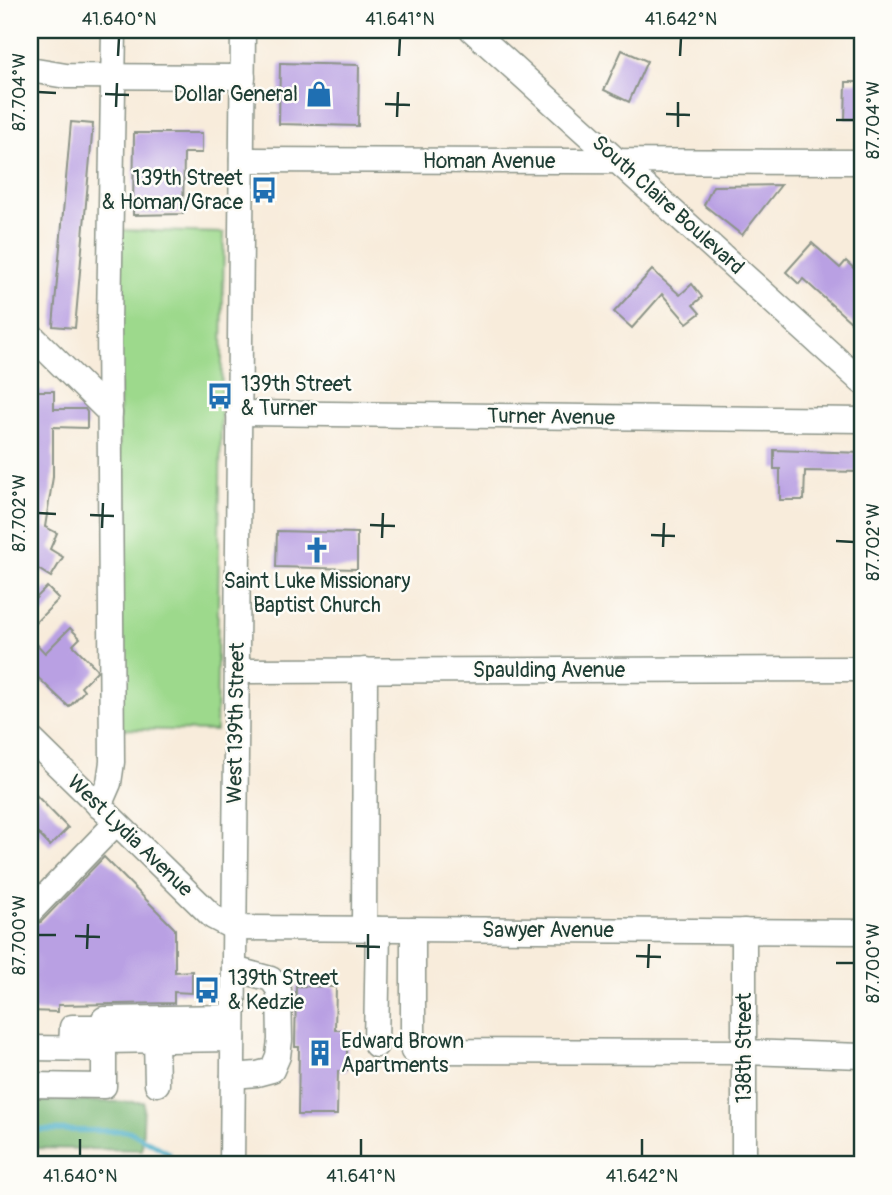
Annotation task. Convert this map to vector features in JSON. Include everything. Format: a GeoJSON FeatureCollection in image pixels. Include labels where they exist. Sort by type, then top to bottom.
{"type":"FeatureCollection","features":[{"type":"Feature","properties":{"kind":"street"},"geometry":{"type":"LineString","coordinates":[[99,806],[109,783],[112,762],[109,372],[114,30]]}},
{"type":"Feature","properties":{"kind":"street","name":"West 139th Street"},"geometry":{"type":"LineString","coordinates":[[232,1165],[243,30]]}},
{"type":"Feature","properties":{"kind":"street","name":"South Claire Boulevard"},"geometry":{"type":"LineString","coordinates":[[472,30],[862,382]]}},
{"type":"Feature","properties":{"kind":"street"},"geometry":{"type":"LineString","coordinates":[[30,70],[66,76],[243,77]]}},
{"type":"Feature","properties":{"kind":"street","name":"Homan Avenue"},"geometry":{"type":"LineString","coordinates":[[242,160],[862,162]]}},
{"type":"Feature","properties":{"kind":"street"},"geometry":{"type":"LineString","coordinates":[[30,334],[110,413]]}},
{"type":"Feature","properties":{"kind":"street"},"geometry":{"type":"LineString","coordinates":[[65,369],[109,372]]}},
{"type":"Feature","properties":{"kind":"street","name":"Turner Avenue"},"geometry":{"type":"LineString","coordinates":[[239,413],[862,420]]}},
{"type":"Feature","properties":{"kind":"street","name":"Spaulding Avenue"},"geometry":{"type":"LineString","coordinates":[[237,671],[862,669]]}},
{"type":"Feature","properties":{"kind":"street"},"geometry":{"type":"LineString","coordinates":[[365,670],[376,1045]]}},
{"type":"Feature","properties":{"kind":"street","name":"West Lydia Avenue"},"geometry":{"type":"LineString","coordinates":[[31,743],[213,917],[234,928]]}},
{"type":"Feature","properties":{"kind":"street"},"geometry":{"type":"LineString","coordinates":[[30,912],[116,823]]}},
{"type":"Feature","properties":{"kind":"street","name":"Sawyer Avenue"},"geometry":{"type":"LineString","coordinates":[[234,928],[862,932]]}},
{"type":"Feature","properties":{"kind":"street"},"geometry":{"type":"LineString","coordinates":[[413,929],[413,1051],[744,1052],[862,1056]]}},
{"type":"Feature","properties":{"kind":"street","name":"138th Street"},"geometry":{"type":"LineString","coordinates":[[744,931],[744,1165]]}},
{"type":"Feature","properties":{"kind":"street"},"geometry":{"type":"LineString","coordinates":[[233,969],[271,979],[279,990],[280,1040],[278,1056],[272,1070],[233,1076]]}},
{"type":"Feature","properties":{"kind":"street"},"geometry":{"type":"LineString","coordinates":[[30,1048],[71,1048],[104,1034],[233,1028]]}},
{"type":"Feature","properties":{"kind":"street"},"geometry":{"type":"LineString","coordinates":[[104,1034],[156,1041],[233,1028]]}},
{"type":"Feature","properties":{"kind":"street"},"geometry":{"type":"LineString","coordinates":[[30,1085],[104,1086],[104,1034]]}},
{"type":"Feature","properties":{"kind":"street"},"geometry":{"type":"LineString","coordinates":[[156,1041],[157,1084]]}},
{"type":"Feature","properties":{"kind":"green space"},"geometry":{"type":"Polygon","coordinates":[[[119,230],[224,233],[216,731],[119,729],[119,230]]]}},
{"type":"Feature","properties":{"kind":"green space"},"geometry":{"type":"Polygon","coordinates":[[[30,1101],[144,1102],[142,1150],[30,1148],[30,1101]]]}},
{"type":"Feature","properties":{"kind":"building"},"geometry":{"type":"Polygon","coordinates":[[[622,50],[647,61],[629,102],[604,90],[622,50]]]}},
{"type":"Feature","properties":{"kind":"building","name":"Dollar General"},"geometry":{"type":"Polygon","coordinates":[[[280,63],[359,65],[358,126],[279,124],[280,63]]]}},
{"type":"Feature","properties":{"kind":"building"},"geometry":{"type":"Polygon","coordinates":[[[846,82],[862,82],[862,119],[845,119],[846,82]]]}},
{"type":"Feature","properties":{"kind":"building"},"geometry":{"type":"Polygon","coordinates":[[[71,122],[93,124],[75,328],[53,326],[71,122]]]}},
{"type":"Feature","properties":{"kind":"building"},"geometry":{"type":"Polygon","coordinates":[[[134,133],[202,133],[202,153],[184,153],[183,214],[133,215],[134,133]]]}},
{"type":"Feature","properties":{"kind":"building"},"geometry":{"type":"Polygon","coordinates":[[[781,185],[742,235],[704,205],[713,186],[781,185]]]}},
{"type":"Feature","properties":{"kind":"building"},"geometry":{"type":"Polygon","coordinates":[[[812,243],[840,268],[846,261],[862,276],[862,332],[803,279],[799,284],[786,272],[812,243]]]}},
{"type":"Feature","properties":{"kind":"building"},"geometry":{"type":"Polygon","coordinates":[[[652,270],[680,295],[692,284],[702,297],[693,305],[700,313],[687,323],[662,294],[632,328],[614,312],[652,270]]]}},
{"type":"Feature","properties":{"kind":"building"},"geometry":{"type":"Polygon","coordinates":[[[32,391],[54,391],[54,409],[85,409],[87,412],[87,428],[53,427],[53,477],[45,527],[57,533],[50,549],[63,557],[51,577],[30,564],[32,391]]]}},
{"type":"Feature","properties":{"kind":"building"},"geometry":{"type":"Polygon","coordinates":[[[774,450],[862,453],[862,472],[805,471],[804,500],[780,500],[780,469],[774,469],[774,450]]]}},
{"type":"Feature","properties":{"kind":"building","name":"Saint Luke Missionary Baptist Church"},"geometry":{"type":"Polygon","coordinates":[[[277,531],[357,533],[357,569],[276,567],[277,531]]]}},
{"type":"Feature","properties":{"kind":"building"},"geometry":{"type":"Polygon","coordinates":[[[47,587],[59,599],[30,628],[30,604],[47,587]]]}},
{"type":"Feature","properties":{"kind":"building"},"geometry":{"type":"Polygon","coordinates":[[[70,628],[80,638],[73,645],[97,671],[81,687],[84,691],[69,707],[30,670],[30,637],[45,653],[70,628]]]}},
{"type":"Feature","properties":{"kind":"building"},"geometry":{"type":"Polygon","coordinates":[[[30,789],[68,828],[50,846],[30,825],[30,789]]]}},
{"type":"Feature","properties":{"kind":"building"},"geometry":{"type":"Polygon","coordinates":[[[104,857],[175,929],[175,972],[192,971],[192,993],[174,992],[174,1003],[58,1005],[58,1012],[30,1011],[30,926],[41,922],[104,857]]]}},
{"type":"Feature","properties":{"kind":"building","name":"Edward Brown Apartments"},"geometry":{"type":"Polygon","coordinates":[[[296,986],[336,987],[335,1030],[347,1030],[347,1071],[338,1071],[337,1115],[298,1115],[296,986]]]}},
{"type":"Feature","properties":{"kind":"waterway"},"geometry":{"type":"LineString","coordinates":[[30,1130],[129,1131],[169,1153]]}},
{"type":"Feature","properties":{"kind":"place","name":"Dollar General"},"geometry":{"type":"Point","coordinates":[319,94]}},
{"type":"Feature","properties":{"kind":"place","name":"139th Street & Homan/Grace"},"geometry":{"type":"Point","coordinates":[264,190]}},
{"type":"Feature","properties":{"kind":"place","name":"139th Street & Turner"},"geometry":{"type":"Point","coordinates":[220,396]}},
{"type":"Feature","properties":{"kind":"place","name":"Saint Luke Missionary Baptist Church"},"geometry":{"type":"Point","coordinates":[317,550]}},
{"type":"Feature","properties":{"kind":"place","name":"139th Street & Kedzie"},"geometry":{"type":"Point","coordinates":[207,990]}},
{"type":"Feature","properties":{"kind":"place","name":"Edward Brown Apartments"},"geometry":{"type":"Point","coordinates":[320,1053]}}]}
